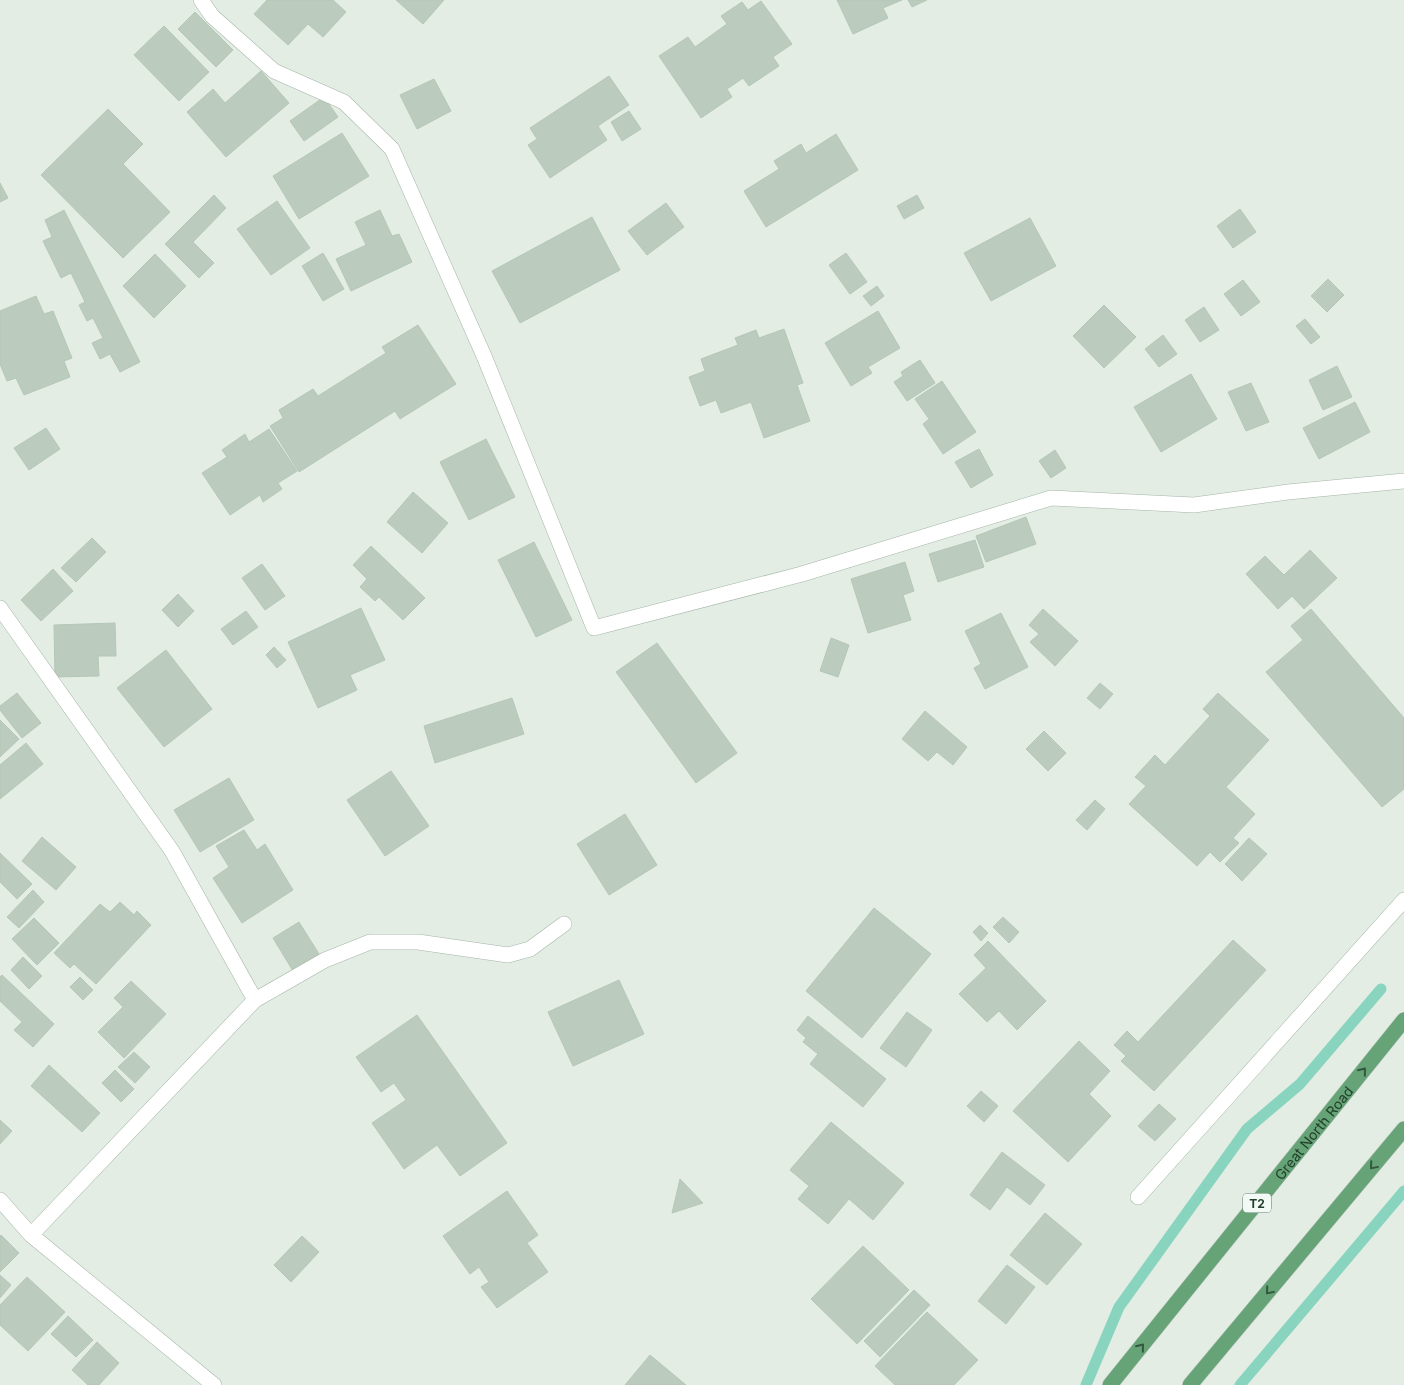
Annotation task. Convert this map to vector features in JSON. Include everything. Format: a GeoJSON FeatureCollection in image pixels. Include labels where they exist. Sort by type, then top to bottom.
{"type":"FeatureCollection","features":[{"type":"Feature","properties":{"kind":"main road","name":"Great North Road"},"geometry":{"type":"LineString","coordinates":[[1110,1385],[1404,1020]]}},
{"type":"Feature","properties":{"kind":"main road"},"geometry":{"type":"LineString","coordinates":[[1190,1385],[1404,1128]]}},
{"type":"Feature","properties":{"kind":"street"},"geometry":{"type":"LineString","coordinates":[[201,0],[212,16],[274,71],[344,102],[392,149],[484,356],[594,628],[802,574],[1051,498],[1194,505],[1288,492],[1404,480]]}},
{"type":"Feature","properties":{"kind":"street"},"geometry":{"type":"LineString","coordinates":[[0,608],[172,851],[255,1000]]}},
{"type":"Feature","properties":{"kind":"street"},"geometry":{"type":"LineString","coordinates":[[1138,1197],[1404,900]]}},
{"type":"Feature","properties":{"kind":"street"},"geometry":{"type":"LineString","coordinates":[[31,1235],[255,1000],[325,960],[370,942],[418,942],[508,955],[530,949],[564,924]]}},
{"type":"Feature","properties":{"kind":"street"},"geometry":{"type":"LineString","coordinates":[[0,1200],[31,1235],[214,1385]]}},
{"type":"Feature","properties":{"kind":"building"},"geometry":{"type":"Polygon","coordinates":[[[267,0],[333,0],[346,12],[323,37],[308,24],[288,45],[254,14],[267,0]]]}},
{"type":"Feature","properties":{"kind":"building"},"geometry":{"type":"Polygon","coordinates":[[[396,0],[444,0],[423,24],[396,0]]]}},
{"type":"Feature","properties":{"kind":"building"},"geometry":{"type":"Polygon","coordinates":[[[837,0],[902,0],[883,8],[888,18],[853,34],[837,0]]]}},
{"type":"Feature","properties":{"kind":"building"},"geometry":{"type":"Polygon","coordinates":[[[908,0],[927,0],[912,7],[908,0]]]}},
{"type":"Feature","properties":{"kind":"building"},"geometry":{"type":"Polygon","coordinates":[[[761,1],[792,44],[773,57],[779,66],[749,86],[743,78],[727,89],[732,97],[701,118],[659,56],[688,37],[695,47],[727,24],[721,16],[742,2],[748,10],[761,1]]]}},
{"type":"Feature","properties":{"kind":"building"},"geometry":{"type":"Polygon","coordinates":[[[195,12],[233,50],[216,67],[178,29],[195,12]]]}},
{"type":"Feature","properties":{"kind":"building"},"geometry":{"type":"Polygon","coordinates":[[[164,26],[209,72],[179,101],[134,55],[164,26]]]}},
{"type":"Feature","properties":{"kind":"building"},"geometry":{"type":"Polygon","coordinates":[[[261,71],[289,103],[226,157],[187,112],[213,89],[225,103],[261,71]]]}},
{"type":"Feature","properties":{"kind":"building"},"geometry":{"type":"Polygon","coordinates":[[[609,76],[629,105],[598,126],[607,140],[550,178],[528,145],[537,139],[530,128],[609,76]]]}},
{"type":"Feature","properties":{"kind":"building"},"geometry":{"type":"Polygon","coordinates":[[[434,79],[451,111],[417,129],[400,95],[434,79]]]}},
{"type":"Feature","properties":{"kind":"building"},"geometry":{"type":"Polygon","coordinates":[[[324,97],[338,117],[304,141],[290,121],[324,97]]]}},
{"type":"Feature","properties":{"kind":"building"},"geometry":{"type":"Polygon","coordinates":[[[108,109],[143,144],[123,164],[170,212],[123,258],[41,175],[108,109]]]}},
{"type":"Feature","properties":{"kind":"building"},"geometry":{"type":"Polygon","coordinates":[[[629,111],[641,129],[622,141],[611,122],[629,111]]]}},
{"type":"Feature","properties":{"kind":"building"},"geometry":{"type":"Polygon","coordinates":[[[342,133],[369,176],[299,219],[273,176],[342,133]]]}},
{"type":"Feature","properties":{"kind":"building"},"geometry":{"type":"Polygon","coordinates":[[[836,134],[858,170],[766,227],[744,191],[779,169],[774,161],[801,144],[806,153],[836,134]]]}},
{"type":"Feature","properties":{"kind":"building"},"geometry":{"type":"Polygon","coordinates":[[[0,183],[8,198],[0,202],[0,183]]]}},
{"type":"Feature","properties":{"kind":"building"},"geometry":{"type":"Polygon","coordinates":[[[214,195],[226,208],[193,242],[214,263],[199,278],[165,244],[214,195]]]}},
{"type":"Feature","properties":{"kind":"building"},"geometry":{"type":"Polygon","coordinates":[[[917,195],[924,208],[904,219],[897,206],[917,195]]]}},
{"type":"Feature","properties":{"kind":"building"},"geometry":{"type":"Polygon","coordinates":[[[277,201],[310,248],[271,275],[237,229],[277,201]]]}},
{"type":"Feature","properties":{"kind":"building"},"geometry":{"type":"Polygon","coordinates":[[[666,203],[684,227],[647,255],[628,231],[666,203]]]}},
{"type":"Feature","properties":{"kind":"building"},"geometry":{"type":"Polygon","coordinates":[[[1240,209],[1256,232],[1233,248],[1217,226],[1240,209]]]}},
{"type":"Feature","properties":{"kind":"building"},"geometry":{"type":"Polygon","coordinates":[[[64,210],[140,362],[120,372],[110,354],[100,359],[92,343],[103,338],[93,318],[87,321],[79,305],[85,302],[71,273],[61,278],[43,241],[52,237],[45,220],[64,210]]]}},
{"type":"Feature","properties":{"kind":"building"},"geometry":{"type":"Polygon","coordinates":[[[380,210],[392,236],[399,234],[412,262],[351,291],[336,259],[366,245],[355,222],[380,210]]]}},
{"type":"Feature","properties":{"kind":"building"},"geometry":{"type":"Polygon","coordinates":[[[592,217],[620,270],[520,323],[492,271],[592,217]]]}},
{"type":"Feature","properties":{"kind":"building"},"geometry":{"type":"Polygon","coordinates":[[[1030,218],[1056,266],[991,301],[964,253],[1030,218]]]}},
{"type":"Feature","properties":{"kind":"building"},"geometry":{"type":"Polygon","coordinates":[[[323,253],[344,289],[323,301],[302,266],[323,253]]]}},
{"type":"Feature","properties":{"kind":"building"},"geometry":{"type":"Polygon","coordinates":[[[846,253],[867,282],[850,294],[829,265],[846,253]]]}},
{"type":"Feature","properties":{"kind":"building"},"geometry":{"type":"Polygon","coordinates":[[[155,254],[186,286],[154,318],[123,286],[155,254]]]}},
{"type":"Feature","properties":{"kind":"building"},"geometry":{"type":"Polygon","coordinates":[[[1328,279],[1344,295],[1327,312],[1311,296],[1328,279]]]}},
{"type":"Feature","properties":{"kind":"building"},"geometry":{"type":"Polygon","coordinates":[[[1243,280],[1260,302],[1241,316],[1224,294],[1243,280]]]}},
{"type":"Feature","properties":{"kind":"building"},"geometry":{"type":"Polygon","coordinates":[[[877,286],[884,296],[871,306],[863,296],[877,286]]]}},
{"type":"Feature","properties":{"kind":"building"},"geometry":{"type":"Polygon","coordinates":[[[36,296],[44,314],[53,311],[72,358],[64,361],[70,377],[24,395],[16,378],[7,381],[0,364],[0,311],[36,296]]]}},
{"type":"Feature","properties":{"kind":"building"},"geometry":{"type":"Polygon","coordinates":[[[1104,305],[1136,337],[1104,368],[1073,336],[1104,305]]]}},
{"type":"Feature","properties":{"kind":"building"},"geometry":{"type":"Polygon","coordinates":[[[1204,307],[1219,330],[1200,342],[1185,320],[1204,307]]]}},
{"type":"Feature","properties":{"kind":"building"},"geometry":{"type":"Polygon","coordinates":[[[878,311],[900,348],[868,367],[872,373],[851,386],[825,343],[878,311]]]}},
{"type":"Feature","properties":{"kind":"building"},"geometry":{"type":"Polygon","coordinates":[[[1305,319],[1320,337],[1311,344],[1296,326],[1305,319]]]}},
{"type":"Feature","properties":{"kind":"building"},"geometry":{"type":"Polygon","coordinates":[[[418,325],[456,384],[400,419],[395,411],[299,472],[270,426],[283,418],[279,410],[313,389],[318,396],[386,353],[382,347],[418,325]]]}},
{"type":"Feature","properties":{"kind":"building"},"geometry":{"type":"Polygon","coordinates":[[[784,329],[803,383],[797,385],[810,421],[764,438],[751,402],[721,413],[716,400],[700,406],[689,377],[705,371],[701,359],[738,345],[735,338],[756,330],[759,338],[784,329]]]}},
{"type":"Feature","properties":{"kind":"building"},"geometry":{"type":"Polygon","coordinates":[[[1163,335],[1177,354],[1159,367],[1145,349],[1163,335]]]}},
{"type":"Feature","properties":{"kind":"building"},"geometry":{"type":"Polygon","coordinates":[[[920,360],[935,383],[907,401],[894,382],[903,376],[901,372],[920,360]]]}},
{"type":"Feature","properties":{"kind":"building"},"geometry":{"type":"Polygon","coordinates":[[[1337,366],[1352,397],[1323,410],[1309,380],[1337,366]]]}},
{"type":"Feature","properties":{"kind":"building"},"geometry":{"type":"Polygon","coordinates":[[[1191,374],[1217,419],[1161,452],[1134,407],[1191,374]]]}},
{"type":"Feature","properties":{"kind":"building"},"geometry":{"type":"Polygon","coordinates":[[[942,381],[976,432],[943,454],[923,424],[929,419],[915,399],[942,381]]]}},
{"type":"Feature","properties":{"kind":"building"},"geometry":{"type":"Polygon","coordinates":[[[1251,383],[1269,422],[1246,431],[1228,392],[1251,383]]]}},
{"type":"Feature","properties":{"kind":"building"},"geometry":{"type":"Polygon","coordinates":[[[1355,402],[1370,432],[1319,459],[1303,428],[1355,402]]]}},
{"type":"Feature","properties":{"kind":"building"},"geometry":{"type":"Polygon","coordinates":[[[46,428],[60,449],[29,470],[14,448],[46,428]]]}},
{"type":"Feature","properties":{"kind":"building"},"geometry":{"type":"Polygon","coordinates":[[[269,429],[297,471],[278,483],[282,489],[263,502],[260,495],[230,515],[202,473],[227,457],[222,450],[245,434],[249,442],[269,429]]]}},
{"type":"Feature","properties":{"kind":"building"},"geometry":{"type":"Polygon","coordinates":[[[486,439],[515,497],[469,520],[440,462],[486,439]]]}},
{"type":"Feature","properties":{"kind":"building"},"geometry":{"type":"Polygon","coordinates":[[[979,449],[993,475],[971,488],[955,462],[979,449]]]}},
{"type":"Feature","properties":{"kind":"building"},"geometry":{"type":"Polygon","coordinates":[[[1055,450],[1066,468],[1051,478],[1039,461],[1055,450]]]}},
{"type":"Feature","properties":{"kind":"building"},"geometry":{"type":"Polygon","coordinates":[[[413,492],[448,523],[422,553],[387,522],[413,492]]]}},
{"type":"Feature","properties":{"kind":"building"},"geometry":{"type":"Polygon","coordinates":[[[1026,517],[1036,544],[986,562],[976,536],[1026,517]]]}},
{"type":"Feature","properties":{"kind":"building"},"geometry":{"type":"Polygon","coordinates":[[[92,538],[106,552],[76,582],[61,568],[92,538]]]}},
{"type":"Feature","properties":{"kind":"building"},"geometry":{"type":"Polygon","coordinates":[[[975,540],[984,567],[938,582],[929,554],[975,540]]]}},
{"type":"Feature","properties":{"kind":"building"},"geometry":{"type":"Polygon","coordinates":[[[534,542],[572,620],[536,637],[498,560],[534,542]]]}},
{"type":"Feature","properties":{"kind":"building"},"geometry":{"type":"Polygon","coordinates":[[[371,546],[425,598],[403,620],[379,597],[375,601],[360,587],[367,579],[353,565],[371,546]]]}},
{"type":"Feature","properties":{"kind":"building"},"geometry":{"type":"Polygon","coordinates":[[[1310,550],[1337,578],[1304,609],[1292,596],[1278,609],[1246,574],[1265,556],[1284,575],[1310,550]]]}},
{"type":"Feature","properties":{"kind":"building"},"geometry":{"type":"Polygon","coordinates":[[[905,562],[914,591],[903,595],[911,620],[868,633],[851,579],[905,562]]]}},
{"type":"Feature","properties":{"kind":"building"},"geometry":{"type":"Polygon","coordinates":[[[262,564],[285,596],[265,610],[242,578],[262,564]]]}},
{"type":"Feature","properties":{"kind":"building"},"geometry":{"type":"Polygon","coordinates":[[[53,569],[73,591],[41,621],[21,600],[53,569]]]}},
{"type":"Feature","properties":{"kind":"building"},"geometry":{"type":"Polygon","coordinates":[[[178,594],[194,611],[178,627],[162,610],[178,594]]]}},
{"type":"Feature","properties":{"kind":"building"},"geometry":{"type":"Polygon","coordinates":[[[361,608],[385,660],[350,675],[357,690],[318,708],[288,642],[361,608]]]}},
{"type":"Feature","properties":{"kind":"building"},"geometry":{"type":"Polygon","coordinates":[[[1043,609],[1078,641],[1055,666],[1030,642],[1039,634],[1029,625],[1043,609]]]}},
{"type":"Feature","properties":{"kind":"building"},"geometry":{"type":"Polygon","coordinates":[[[1311,609],[1404,718],[1404,789],[1382,807],[1266,672],[1303,640],[1291,626],[1311,609]]]}},
{"type":"Feature","properties":{"kind":"building"},"geometry":{"type":"Polygon","coordinates":[[[246,611],[258,627],[233,645],[221,629],[246,611]]]}},
{"type":"Feature","properties":{"kind":"building"},"geometry":{"type":"Polygon","coordinates":[[[1001,613],[1028,667],[985,689],[974,668],[981,664],[965,631],[1001,613]]]}},
{"type":"Feature","properties":{"kind":"building"},"geometry":{"type":"Polygon","coordinates":[[[115,623],[116,656],[98,656],[99,676],[55,677],[54,625],[115,623]]]}},
{"type":"Feature","properties":{"kind":"building"},"geometry":{"type":"Polygon","coordinates":[[[831,638],[849,645],[838,677],[820,671],[831,638]]]}},
{"type":"Feature","properties":{"kind":"building"},"geometry":{"type":"Polygon","coordinates":[[[657,643],[737,753],[696,783],[616,672],[657,643]]]}},
{"type":"Feature","properties":{"kind":"building"},"geometry":{"type":"Polygon","coordinates":[[[274,647],[286,660],[277,668],[266,655],[274,647]]]}},
{"type":"Feature","properties":{"kind":"building"},"geometry":{"type":"Polygon","coordinates":[[[166,650],[212,709],[164,747],[117,688],[166,650]]]}},
{"type":"Feature","properties":{"kind":"building"},"geometry":{"type":"Polygon","coordinates":[[[1100,683],[1113,694],[1100,709],[1087,698],[1100,683]]]}},
{"type":"Feature","properties":{"kind":"building"},"geometry":{"type":"Polygon","coordinates":[[[17,693],[41,723],[22,738],[0,710],[0,706],[17,693]]]}},
{"type":"Feature","properties":{"kind":"building"},"geometry":{"type":"Polygon","coordinates":[[[1218,693],[1269,740],[1226,787],[1255,814],[1233,838],[1239,843],[1220,862],[1210,852],[1197,866],[1129,804],[1146,786],[1135,777],[1155,755],[1165,765],[1210,716],[1203,709],[1218,693]]]}},
{"type":"Feature","properties":{"kind":"building"},"geometry":{"type":"Polygon","coordinates":[[[512,698],[524,734],[435,763],[424,726],[512,698]]]}},
{"type":"Feature","properties":{"kind":"building"},"geometry":{"type":"Polygon","coordinates":[[[925,711],[967,747],[953,765],[937,752],[928,761],[902,739],[925,711]]]}},
{"type":"Feature","properties":{"kind":"building"},"geometry":{"type":"Polygon","coordinates":[[[0,720],[19,739],[0,757],[0,720]]]}},
{"type":"Feature","properties":{"kind":"building"},"geometry":{"type":"Polygon","coordinates":[[[1044,731],[1066,753],[1048,771],[1026,749],[1044,731]]]}},
{"type":"Feature","properties":{"kind":"building"},"geometry":{"type":"Polygon","coordinates":[[[26,743],[43,764],[0,799],[0,765],[26,743]]]}},
{"type":"Feature","properties":{"kind":"building"},"geometry":{"type":"Polygon","coordinates":[[[391,771],[429,826],[385,856],[347,800],[391,771]]]}},
{"type":"Feature","properties":{"kind":"building"},"geometry":{"type":"Polygon","coordinates":[[[229,778],[254,820],[200,852],[174,810],[229,778]]]}},
{"type":"Feature","properties":{"kind":"building"},"geometry":{"type":"Polygon","coordinates":[[[1095,800],[1105,809],[1087,830],[1076,820],[1095,800]]]}},
{"type":"Feature","properties":{"kind":"building"},"geometry":{"type":"Polygon","coordinates":[[[625,814],[657,865],[609,895],[577,844],[625,814]]]}},
{"type":"Feature","properties":{"kind":"building"},"geometry":{"type":"Polygon","coordinates":[[[244,830],[257,850],[265,844],[293,890],[242,923],[213,878],[229,867],[216,846],[244,830]]]}},
{"type":"Feature","properties":{"kind":"building"},"geometry":{"type":"Polygon","coordinates":[[[42,837],[76,867],[56,890],[22,861],[42,837]]]}},
{"type":"Feature","properties":{"kind":"building"},"geometry":{"type":"Polygon","coordinates":[[[1249,838],[1267,854],[1242,881],[1225,864],[1249,838]]]}},
{"type":"Feature","properties":{"kind":"building"},"geometry":{"type":"Polygon","coordinates":[[[0,853],[32,884],[17,899],[0,882],[0,853]]]}},
{"type":"Feature","properties":{"kind":"building"},"geometry":{"type":"Polygon","coordinates":[[[33,890],[44,902],[19,928],[7,917],[33,890]]]}},
{"type":"Feature","properties":{"kind":"building"},"geometry":{"type":"Polygon","coordinates":[[[120,902],[134,915],[137,911],[151,925],[96,984],[74,964],[70,968],[54,953],[100,904],[110,912],[120,902]]]}},
{"type":"Feature","properties":{"kind":"building"},"geometry":{"type":"Polygon","coordinates":[[[874,908],[931,954],[862,1038],[806,991],[874,908]]]}},
{"type":"Feature","properties":{"kind":"building"},"geometry":{"type":"Polygon","coordinates":[[[1003,917],[1019,932],[1009,943],[993,927],[1003,917]]]}},
{"type":"Feature","properties":{"kind":"building"},"geometry":{"type":"Polygon","coordinates":[[[34,918],[59,943],[37,965],[12,939],[34,918]]]}},
{"type":"Feature","properties":{"kind":"building"},"geometry":{"type":"Polygon","coordinates":[[[299,922],[319,954],[293,971],[273,938],[299,922]]]}},
{"type":"Feature","properties":{"kind":"building"},"geometry":{"type":"Polygon","coordinates":[[[980,925],[988,933],[981,941],[973,932],[980,925]]]}},
{"type":"Feature","properties":{"kind":"building"},"geometry":{"type":"Polygon","coordinates":[[[1233,940],[1266,970],[1154,1091],[1121,1061],[1126,1056],[1114,1045],[1127,1031],[1138,1042],[1233,940]]]}},
{"type":"Feature","properties":{"kind":"building"},"geometry":{"type":"Polygon","coordinates":[[[988,941],[1046,1001],[1017,1030],[999,1011],[987,1022],[959,994],[986,968],[974,955],[988,941]]]}},
{"type":"Feature","properties":{"kind":"building"},"geometry":{"type":"Polygon","coordinates":[[[23,957],[42,976],[29,989],[11,970],[23,957]]]}},
{"type":"Feature","properties":{"kind":"building"},"geometry":{"type":"Polygon","coordinates":[[[2,975],[54,1024],[33,1047],[14,1030],[22,1022],[0,1001],[0,977],[2,975]]]}},
{"type":"Feature","properties":{"kind":"building"},"geometry":{"type":"Polygon","coordinates":[[[80,977],[93,990],[83,1000],[70,987],[80,977]]]}},
{"type":"Feature","properties":{"kind":"building"},"geometry":{"type":"Polygon","coordinates":[[[619,980],[644,1034],[573,1066],[548,1012],[619,980]]]}},
{"type":"Feature","properties":{"kind":"building"},"geometry":{"type":"Polygon","coordinates":[[[131,981],[166,1014],[124,1058],[98,1032],[123,1007],[114,998],[131,981]]]}},
{"type":"Feature","properties":{"kind":"building"},"geometry":{"type":"Polygon","coordinates":[[[907,1012],[932,1030],[906,1067],[880,1048],[907,1012]]]}},
{"type":"Feature","properties":{"kind":"building"},"geometry":{"type":"Polygon","coordinates":[[[417,1015],[507,1143],[460,1176],[437,1145],[404,1169],[372,1123],[406,1100],[394,1083],[381,1092],[356,1057],[417,1015]]]}},
{"type":"Feature","properties":{"kind":"building"},"geometry":{"type":"Polygon","coordinates":[[[808,1016],[886,1079],[863,1107],[810,1064],[818,1054],[803,1042],[806,1038],[797,1030],[808,1016]]]}},
{"type":"Feature","properties":{"kind":"building"},"geometry":{"type":"Polygon","coordinates":[[[1079,1041],[1110,1071],[1089,1094],[1111,1116],[1068,1162],[1013,1111],[1079,1041]]]}},
{"type":"Feature","properties":{"kind":"building"},"geometry":{"type":"Polygon","coordinates":[[[134,1052],[150,1067],[135,1083],[118,1067],[134,1052]]]}},
{"type":"Feature","properties":{"kind":"building"},"geometry":{"type":"Polygon","coordinates":[[[49,1065],[100,1113],[82,1132],[31,1086],[49,1065]]]}},
{"type":"Feature","properties":{"kind":"building"},"geometry":{"type":"Polygon","coordinates":[[[115,1070],[134,1089],[121,1102],[102,1083],[115,1070]]]}},
{"type":"Feature","properties":{"kind":"building"},"geometry":{"type":"Polygon","coordinates":[[[981,1091],[998,1106],[984,1122],[967,1106],[981,1091]]]}},
{"type":"Feature","properties":{"kind":"building"},"geometry":{"type":"Polygon","coordinates":[[[1159,1104],[1176,1119],[1155,1141],[1138,1126],[1159,1104]]]}},
{"type":"Feature","properties":{"kind":"building"},"geometry":{"type":"Polygon","coordinates":[[[0,1120],[12,1131],[0,1144],[0,1120]]]}},
{"type":"Feature","properties":{"kind":"building"},"geometry":{"type":"Polygon","coordinates":[[[831,1122],[904,1183],[873,1220],[849,1199],[828,1224],[798,1199],[809,1186],[790,1170],[831,1122]]]}},
{"type":"Feature","properties":{"kind":"building"},"geometry":{"type":"Polygon","coordinates":[[[1002,1152],[1045,1185],[1030,1205],[1007,1187],[990,1210],[970,1195],[1002,1152]]]}},
{"type":"Feature","properties":{"kind":"building"},"geometry":{"type":"Polygon","coordinates":[[[680,1179],[703,1203],[672,1213],[680,1179]]]}},
{"type":"Feature","properties":{"kind":"building"},"geometry":{"type":"Polygon","coordinates":[[[507,1191],[538,1235],[527,1243],[548,1272],[497,1308],[481,1287],[489,1282],[479,1267],[470,1274],[443,1236],[507,1191]]]}},
{"type":"Feature","properties":{"kind":"building"},"geometry":{"type":"Polygon","coordinates":[[[1045,1213],[1082,1244],[1047,1285],[1010,1255],[1045,1213]]]}},
{"type":"Feature","properties":{"kind":"building"},"geometry":{"type":"Polygon","coordinates":[[[0,1236],[19,1253],[0,1272],[0,1236]]]}},
{"type":"Feature","properties":{"kind":"building"},"geometry":{"type":"Polygon","coordinates":[[[302,1236],[319,1252],[291,1282],[274,1265],[302,1236]]]}},
{"type":"Feature","properties":{"kind":"building"},"geometry":{"type":"Polygon","coordinates":[[[863,1246],[909,1290],[857,1344],[811,1299],[863,1246]]]}},
{"type":"Feature","properties":{"kind":"building"},"geometry":{"type":"Polygon","coordinates":[[[1007,1265],[1035,1287],[1006,1324],[978,1301],[1007,1265]]]}},
{"type":"Feature","properties":{"kind":"building"},"geometry":{"type":"Polygon","coordinates":[[[0,1275],[11,1285],[0,1298],[0,1275]]]}},
{"type":"Feature","properties":{"kind":"building"},"geometry":{"type":"Polygon","coordinates":[[[27,1277],[65,1312],[28,1351],[0,1325],[0,1305],[27,1277]]]}},
{"type":"Feature","properties":{"kind":"building"},"geometry":{"type":"Polygon","coordinates":[[[914,1290],[930,1305],[880,1357],[864,1341],[914,1290]]]}},
{"type":"Feature","properties":{"kind":"building"},"geometry":{"type":"Polygon","coordinates":[[[927,1312],[978,1360],[954,1385],[895,1385],[875,1366],[927,1312]]]}},
{"type":"Feature","properties":{"kind":"building"},"geometry":{"type":"Polygon","coordinates":[[[68,1316],[93,1340],[76,1357],[51,1334],[68,1316]]]}},
{"type":"Feature","properties":{"kind":"building"},"geometry":{"type":"Polygon","coordinates":[[[97,1342],[119,1363],[99,1385],[88,1385],[72,1370],[97,1342]]]}},
{"type":"Feature","properties":{"kind":"building"},"geometry":{"type":"Polygon","coordinates":[[[650,1355],[686,1385],[625,1385],[650,1355]]]}},
{"type":"Feature","properties":{"kind":"waterway"},"geometry":{"type":"LineString","coordinates":[[1086,1385],[1119,1307],[1247,1129],[1300,1084],[1381,989]]}},
{"type":"Feature","properties":{"kind":"waterway"},"geometry":{"type":"LineString","coordinates":[[1240,1385],[1404,1191]]}}]}
